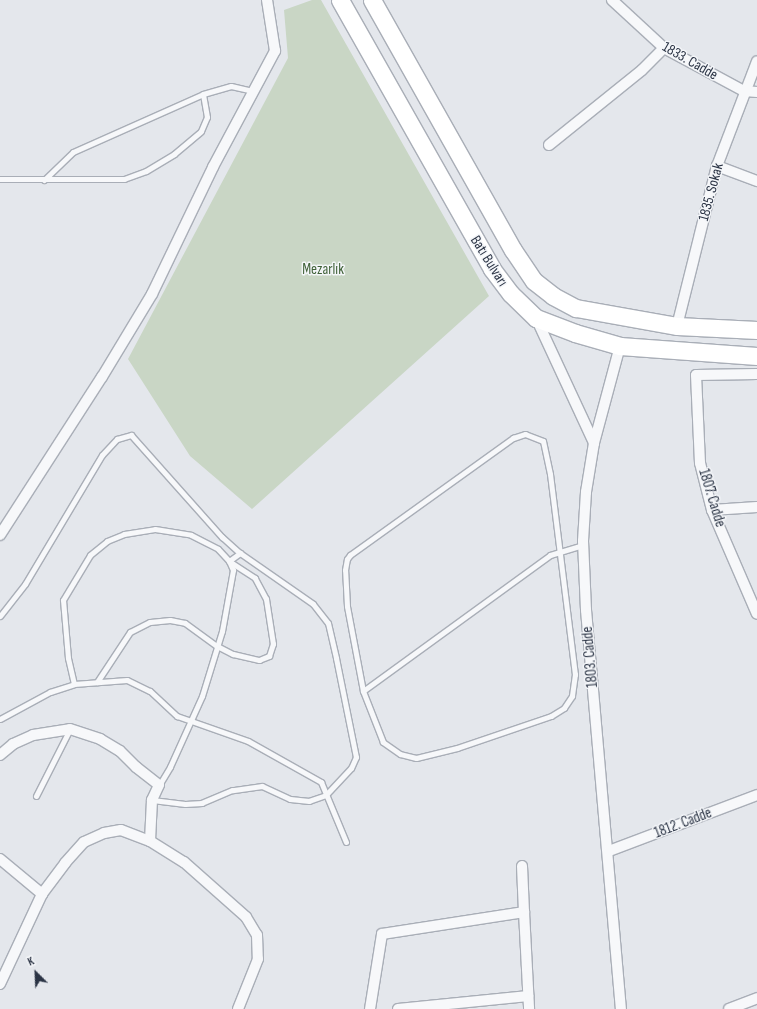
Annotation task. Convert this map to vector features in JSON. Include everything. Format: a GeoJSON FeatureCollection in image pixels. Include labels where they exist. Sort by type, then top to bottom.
{"type":"FeatureCollection","features":[{"type":"Feature","properties":{"kind":"main road","name":"Batı Bulvarı"},"geometry":{"type":"LineString","coordinates":[[340,0],[492,269],[511,294],[536,318],[575,333],[620,346],[757,356]]}},
{"type":"Feature","properties":{"kind":"main road","name":"Batı Bulvarı"},"geometry":{"type":"LineString","coordinates":[[372,0],[522,266],[534,281],[553,296],[576,308],[677,326],[757,330]]}},
{"type":"Feature","properties":{"kind":"street"},"geometry":{"type":"LineString","coordinates":[[0,535],[102,377],[152,294],[213,167],[275,51],[270,1]]}},
{"type":"Feature","properties":{"kind":"street","name":"1833. Cadde"},"geometry":{"type":"LineString","coordinates":[[614,1],[664,48],[744,91],[757,92]]}},
{"type":"Feature","properties":{"kind":"street"},"geometry":{"type":"LineString","coordinates":[[549,145],[642,70],[664,48]]}},
{"type":"Feature","properties":{"kind":"street","name":"1835. Sokak"},"geometry":{"type":"LineString","coordinates":[[677,326],[717,166],[744,91],[757,61]]}},
{"type":"Feature","properties":{"kind":"street"},"geometry":{"type":"LineString","coordinates":[[717,166],[757,181]]}},
{"type":"Feature","properties":{"kind":"street"},"geometry":{"type":"LineString","coordinates":[[536,318],[594,443]]}},
{"type":"Feature","properties":{"kind":"street","name":"1803. Cadde"},"geometry":{"type":"LineString","coordinates":[[620,346],[594,443],[586,492],[583,545],[586,610],[609,851],[621,1009]]}},
{"type":"Feature","properties":{"kind":"street","name":"1807. Cadde"},"geometry":{"type":"LineString","coordinates":[[757,374],[696,375],[700,463],[712,510],[757,614]]}},
{"type":"Feature","properties":{"kind":"street"},"geometry":{"type":"LineString","coordinates":[[712,510],[757,507]]}},
{"type":"Feature","properties":{"kind":"street"},"geometry":{"type":"LineString","coordinates":[[0,755],[13,744],[33,735],[70,729],[100,739],[120,751],[136,767],[159,785],[152,800],[150,841]]}},
{"type":"Feature","properties":{"kind":"street","name":"1812. Cadde"},"geometry":{"type":"LineString","coordinates":[[609,851],[757,795]]}},
{"type":"Feature","properties":{"kind":"street"},"geometry":{"type":"LineString","coordinates":[[0,984],[42,894],[65,863],[84,842],[104,833],[121,830],[150,841],[184,862],[246,917],[257,935],[258,960],[238,1009]]}},
{"type":"Feature","properties":{"kind":"street"},"geometry":{"type":"LineString","coordinates":[[0,859],[42,894]]}},
{"type":"Feature","properties":{"kind":"street"},"geometry":{"type":"LineString","coordinates":[[522,866],[529,1009]]}},
{"type":"Feature","properties":{"kind":"street"},"geometry":{"type":"LineString","coordinates":[[370,1009],[382,934],[524,912]]}},
{"type":"Feature","properties":{"kind":"street"},"geometry":{"type":"LineString","coordinates":[[398,1009],[528,996]]}},
{"type":"Feature","properties":{"kind":"street"},"geometry":{"type":"LineString","coordinates":[[730,1009],[757,998]]}},
{"type":"Feature","properties":{"kind":"lane"},"geometry":{"type":"LineString","coordinates":[[44,180],[72,152],[203,94],[231,86],[253,91]]}},
{"type":"Feature","properties":{"kind":"lane"},"geometry":{"type":"LineString","coordinates":[[0,179],[44,180],[124,178],[146,171],[174,154],[201,131],[207,117],[203,94]]}},
{"type":"Feature","properties":{"kind":"lane"},"geometry":{"type":"LineString","coordinates":[[0,616],[25,584],[102,455],[117,439],[124,435],[131,435],[140,444],[178,490],[240,553],[313,604],[328,623],[356,757],[351,768],[326,795],[309,801],[290,799],[262,786],[232,790],[202,803],[185,804],[152,800]]}},
{"type":"Feature","properties":{"kind":"lane"},"geometry":{"type":"LineString","coordinates":[[519,435],[532,435],[543,441],[550,474],[559,550],[576,682],[572,696],[558,713],[457,748],[416,758],[408,757],[392,751],[383,742],[363,691],[347,606],[345,570],[350,555],[519,435]]}},
{"type":"Feature","properties":{"kind":"lane"},"geometry":{"type":"LineString","coordinates":[[74,684],[68,658],[63,600],[90,555],[107,541],[124,534],[155,529],[191,534],[218,549],[229,561],[254,578],[266,599],[273,644],[269,656],[259,660],[234,654],[217,646],[185,623],[170,620],[150,622],[130,632],[97,682]]}},
{"type":"Feature","properties":{"kind":"lane"},"geometry":{"type":"LineString","coordinates":[[363,691],[559,550],[583,545]]}},
{"type":"Feature","properties":{"kind":"lane"},"geometry":{"type":"LineString","coordinates":[[229,561],[240,553]]}},
{"type":"Feature","properties":{"kind":"lane"},"geometry":{"type":"LineString","coordinates":[[159,785],[193,721],[217,646],[232,570],[229,561]]}},
{"type":"Feature","properties":{"kind":"lane"},"geometry":{"type":"LineString","coordinates":[[0,719],[50,692],[74,684],[127,680],[150,691],[177,716],[248,741],[321,782],[346,842]]}},
{"type":"Feature","properties":{"kind":"lane"},"geometry":{"type":"LineString","coordinates":[[36,796],[70,729]]}},
{"type":"Feature","properties":{"kind":"green space","name":"Mezarlık"},"geometry":{"type":"Polygon","coordinates":[[[312,0],[321,0],[489,296],[252,509],[190,456],[128,359],[288,58],[284,10],[312,0]]]}}]}
